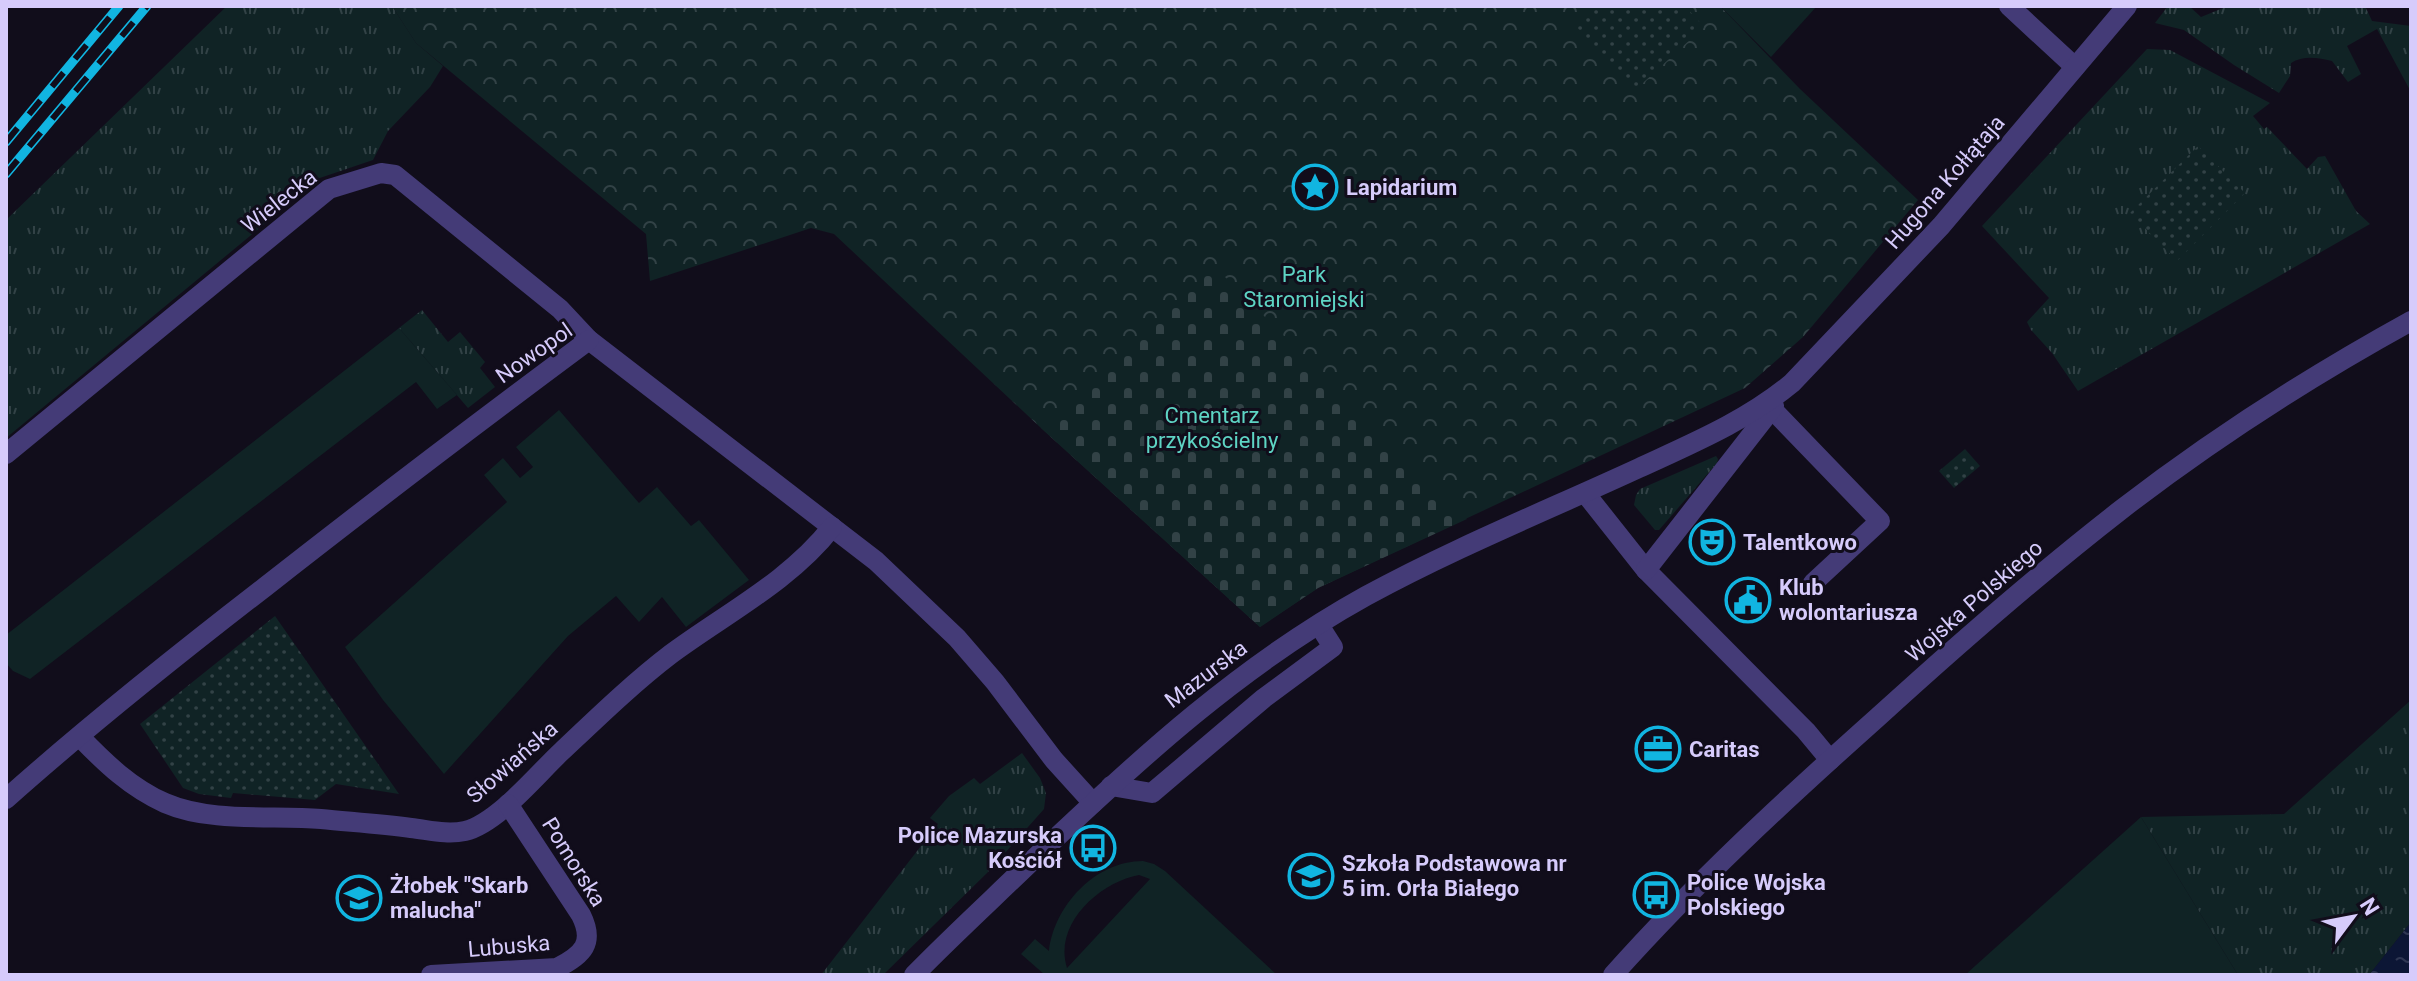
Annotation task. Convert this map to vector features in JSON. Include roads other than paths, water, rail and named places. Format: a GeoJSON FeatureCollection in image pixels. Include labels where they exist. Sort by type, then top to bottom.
{"type":"FeatureCollection","features":[{"type":"Feature","properties":{"kind":"street"},"geometry":{"type":"LineString","coordinates":[[2009,6],[2075,67]]}},
{"type":"Feature","properties":{"kind":"street","name":"Hugona Kołłątaja"},"geometry":{"type":"LineString","coordinates":[[1646,570],[1792,383],[1941,226],[2127,6]]}},
{"type":"Feature","properties":{"kind":"street","name":"Wielecka"},"geometry":{"type":"LineString","coordinates":[[6,454],[329,189],[381,173],[395,175],[415,190],[560,309],[589,340]]}},
{"type":"Feature","properties":{"kind":"street","name":"Wojska Polskiego"},"geometry":{"type":"LineString","coordinates":[[1613,975],[1694,886],[1959,643],[2124,508],[2270,405],[2411,321]]}},
{"type":"Feature","properties":{"kind":"street","name":"Nowopol"},"geometry":{"type":"LineString","coordinates":[[6,799],[215,625],[589,340],[876,561],[957,638],[1054,760],[1093,803]]}},
{"type":"Feature","properties":{"kind":"street","name":"Hugona Kołłątaja"},"geometry":{"type":"LineString","coordinates":[[1585,493],[1750,414],[1792,383]]}},
{"type":"Feature","properties":{"kind":"street"},"geometry":{"type":"LineString","coordinates":[[1772,409],[1880,521],[1813,583]]}},
{"type":"Feature","properties":{"kind":"street"},"geometry":{"type":"LineString","coordinates":[[1585,493],[1646,570],[1806,731],[1830,760]]}},
{"type":"Feature","properties":{"kind":"street","name":"Mazurska"},"geometry":{"type":"LineString","coordinates":[[914,975],[1111,786],[1209,701],[1283,647],[1365,597],[1435,561],[1585,493]]}},
{"type":"Feature","properties":{"kind":"street","name":"Słowiańska"},"geometry":{"type":"LineString","coordinates":[[80,737],[111,770],[140,790],[166,804],[190,811],[321,819],[441,832],[467,831],[508,804],[560,752],[668,656],[775,581],[822,540],[832,527]]}},
{"type":"Feature","properties":{"kind":"street"},"geometry":{"type":"LineString","coordinates":[[1111,786],[1152,793],[1264,698],[1333,647],[1319,625]]}},
{"type":"Feature","properties":{"kind":"street","name":"Pomorska"},"geometry":{"type":"LineString","coordinates":[[508,804],[581,915],[587,928],[584,948]]}},
{"type":"Feature","properties":{"kind":"street","name":"Lubuska"},"geometry":{"type":"LineString","coordinates":[[431,975],[557,968],[570,962],[584,948]]}},
{"type":"Feature","properties":{"kind":"water"},"geometry":{"type":"Polygon","coordinates":[[[2411,922],[2411,975],[2369,975],[2411,922]]]}},
{"type":"Feature","properties":{"kind":"railway"},"geometry":{"type":"LineString","coordinates":[[6,142],[119,6]]}},
{"type":"Feature","properties":{"kind":"railway"},"geometry":{"type":"LineString","coordinates":[[6,174],[147,6]]}},
{"type":"Feature","properties":{"kind":"place","name":"Lapidarium"},"geometry":{"type":"Point","coordinates":[1315,187]}},
{"type":"Feature","properties":{"kind":"place","name":"Talentkowo"},"geometry":{"type":"Point","coordinates":[1712,542]}},
{"type":"Feature","properties":{"kind":"place","name":"Klub wolontariusza"},"geometry":{"type":"Point","coordinates":[1748,600]}},
{"type":"Feature","properties":{"kind":"place","name":"Caritas"},"geometry":{"type":"Point","coordinates":[1658,749]}},
{"type":"Feature","properties":{"kind":"place","name":"Police Mazurska Kościół"},"geometry":{"type":"Point","coordinates":[1093,848]}},
{"type":"Feature","properties":{"kind":"place","name":"Szkoła Podstawowa nr 5 im. Orła Białego"},"geometry":{"type":"Point","coordinates":[1311,876]}},
{"type":"Feature","properties":{"kind":"place","name":"Police Wojska Polskiego"},"geometry":{"type":"Point","coordinates":[1656,895]}},
{"type":"Feature","properties":{"kind":"place","name":"Żłobek \"Skarb malucha\""},"geometry":{"type":"Point","coordinates":[359,898]}},
{"type":"Feature","properties":{"kind":"park label","name":"Park Staromiejski"},"geometry":{"type":"Point","coordinates":[1304,286]}},
{"type":"Feature","properties":{"kind":"park label","name":"Cmentarz przykościelny"},"geometry":{"type":"Point","coordinates":[1212,428]}}]}
